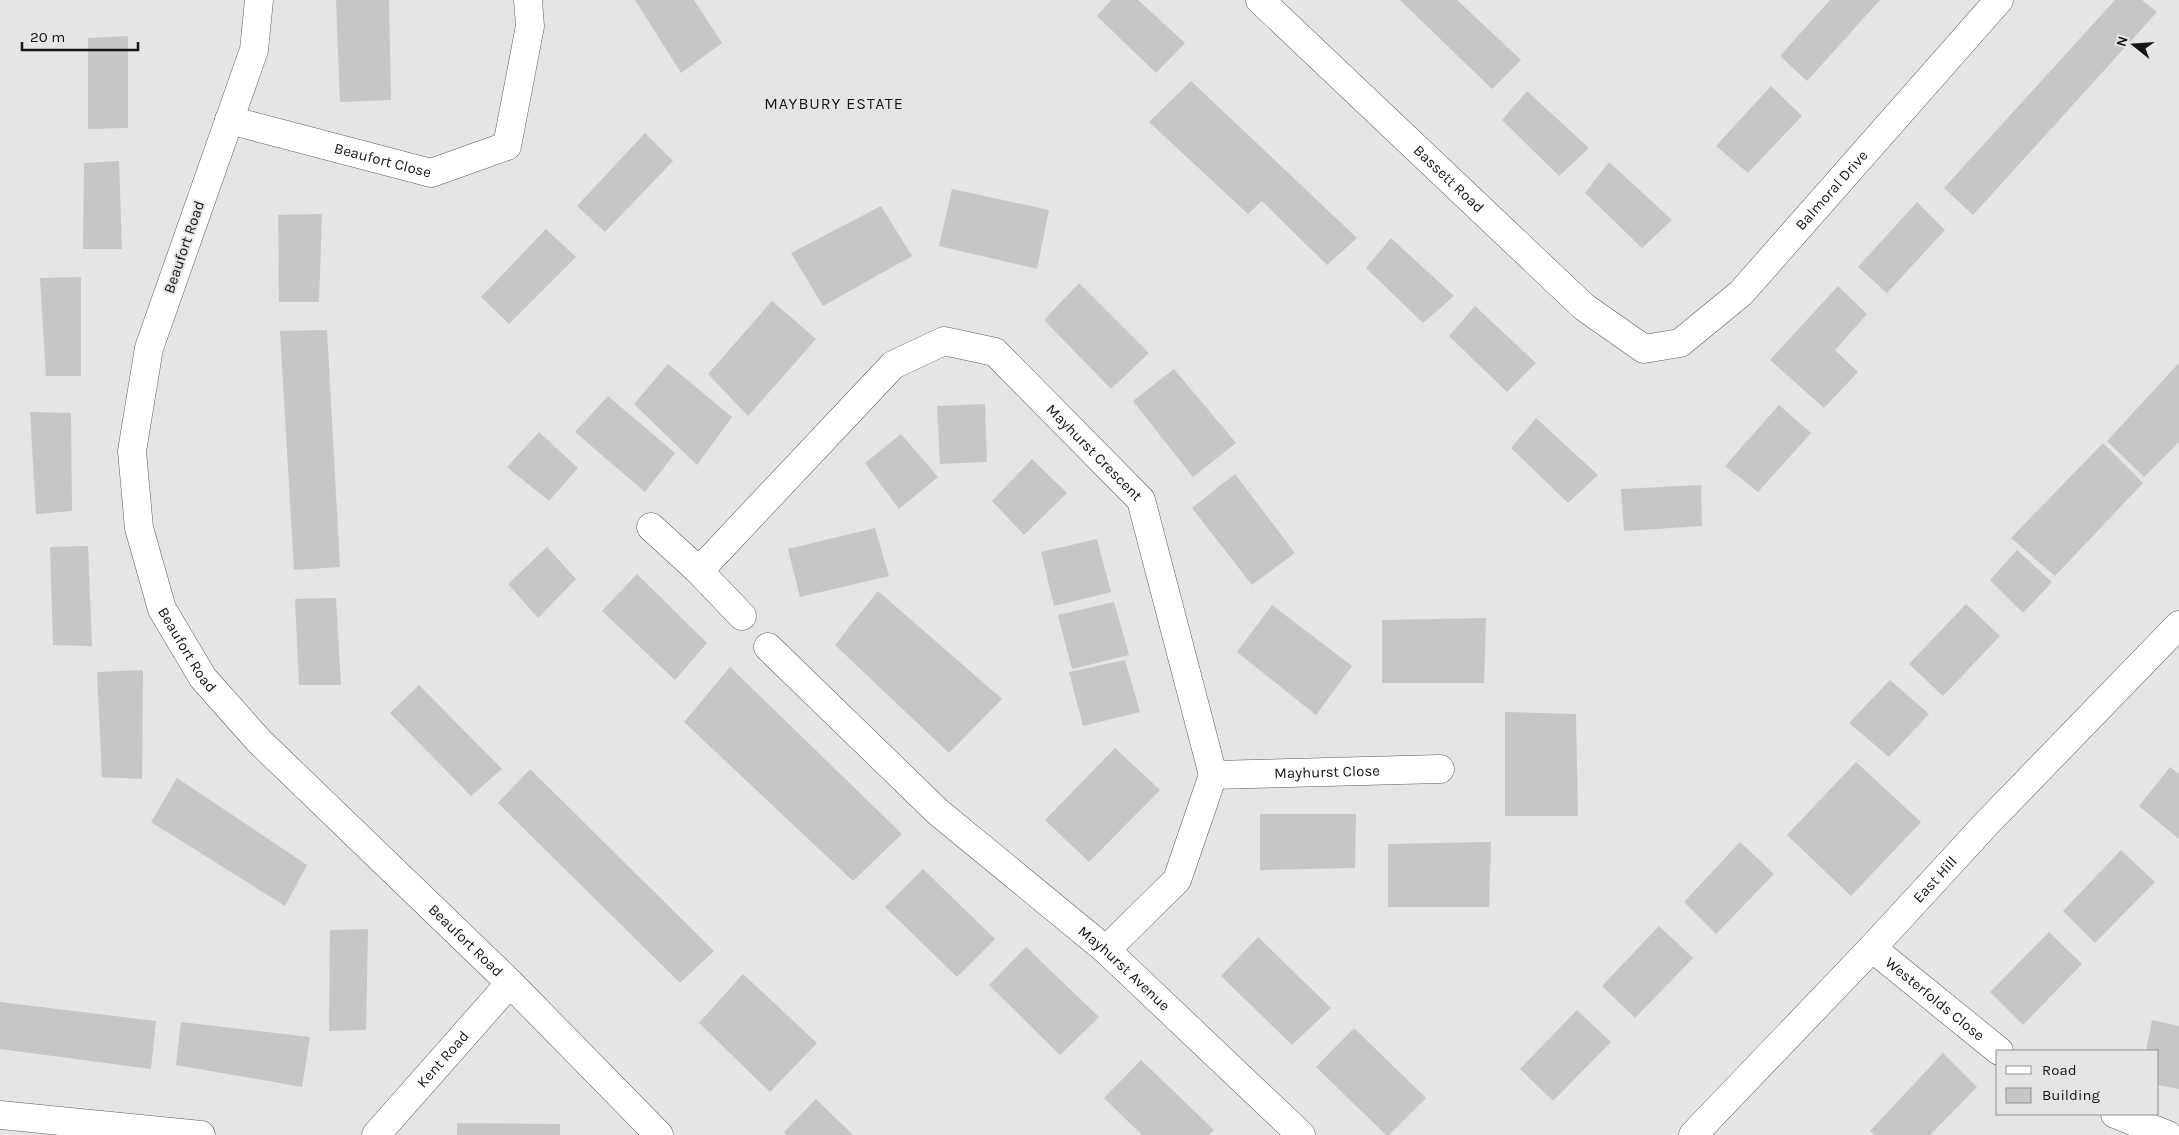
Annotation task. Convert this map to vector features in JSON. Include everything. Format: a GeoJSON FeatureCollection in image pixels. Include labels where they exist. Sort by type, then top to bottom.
{"type":"FeatureCollection","features":[{"type":"Feature","properties":{"kind":"street","name":"Beaufort Road"},"geometry":{"type":"LineString","coordinates":[[259,0],[254,50],[149,348],[132,451],[139,528],[162,609],[202,678],[259,741],[510,983],[659,1135]]}},
{"type":"Feature","properties":{"kind":"street","name":"Beaufort Close"},"geometry":{"type":"LineString","coordinates":[[229,120],[431,173],[507,146],[530,26],[528,0]]}},
{"type":"Feature","properties":{"kind":"street","name":"Bassett Road"},"geometry":{"type":"LineString","coordinates":[[1260,0],[1584,307],[1644,349]]}},
{"type":"Feature","properties":{"kind":"street","name":"Balmoral Drive"},"geometry":{"type":"LineString","coordinates":[[1644,349],[1680,343],[1741,293],[1999,0]]}},
{"type":"Feature","properties":{"kind":"street","name":"Mayhurst Crescent"},"geometry":{"type":"LineString","coordinates":[[699,571],[893,365],[944,341],[995,352],[1141,500],[1213,775]]}},
{"type":"Feature","properties":{"kind":"street"},"geometry":{"type":"LineString","coordinates":[[650,527],[699,571],[742,616]]}},
{"type":"Feature","properties":{"kind":"street","name":"East Hill"},"geometry":{"type":"LineString","coordinates":[[1693,1135],[1872,948],[1988,822],[2179,625]]}},
{"type":"Feature","properties":{"kind":"street","name":"Mayhurst Avenue"},"geometry":{"type":"LineString","coordinates":[[768,647],[938,812],[1106,950],[1301,1135]]}},
{"type":"Feature","properties":{"kind":"street","name":"Mayhurst Close"},"geometry":{"type":"LineString","coordinates":[[1213,775],[1440,769]]}},
{"type":"Feature","properties":{"kind":"street"},"geometry":{"type":"LineString","coordinates":[[1106,950],[1177,880],[1213,775]]}},
{"type":"Feature","properties":{"kind":"street","name":"Westerfolds Close"},"geometry":{"type":"LineString","coordinates":[[1872,948],[1998,1050]]}},
{"type":"Feature","properties":{"kind":"street","name":"Kent Road"},"geometry":{"type":"LineString","coordinates":[[376,1135],[510,983]]}},
{"type":"Feature","properties":{"kind":"street"},"geometry":{"type":"LineString","coordinates":[[0,1115],[201,1135]]}},
{"type":"Feature","properties":{"kind":"street"},"geometry":{"type":"LineString","coordinates":[[2117,1115],[2168,1135]]}},
{"type":"Feature","properties":{"kind":"building"},"geometry":{"type":"Polygon","coordinates":[[[336,0],[389,0],[391,100],[340,102],[336,0]]]}},
{"type":"Feature","properties":{"kind":"building"},"geometry":{"type":"Polygon","coordinates":[[[635,0],[694,0],[722,43],[681,73],[635,0]]]}},
{"type":"Feature","properties":{"kind":"building"},"geometry":{"type":"Polygon","coordinates":[[[1111,0],[1138,0],[1185,43],[1156,73],[1097,16],[1111,0]]]}},
{"type":"Feature","properties":{"kind":"building"},"geometry":{"type":"Polygon","coordinates":[[[1400,0],[1457,0],[1521,60],[1492,89],[1400,0]]]}},
{"type":"Feature","properties":{"kind":"building"},"geometry":{"type":"Polygon","coordinates":[[[1830,0],[1880,0],[1807,81],[1780,56],[1830,0]]]}},
{"type":"Feature","properties":{"kind":"building"},"geometry":{"type":"Polygon","coordinates":[[[2115,0],[2142,0],[2157,12],[1973,215],[1944,188],[2115,0]]]}},
{"type":"Feature","properties":{"kind":"building"},"geometry":{"type":"Polygon","coordinates":[[[128,36],[128,128],[88,129],[88,38],[128,36]]]}},
{"type":"Feature","properties":{"kind":"building"},"geometry":{"type":"Polygon","coordinates":[[[1191,81],[1357,238],[1327,265],[1262,201],[1248,214],[1149,122],[1191,81]]]}},
{"type":"Feature","properties":{"kind":"building"},"geometry":{"type":"Polygon","coordinates":[[[1771,86],[1802,116],[1748,173],[1716,146],[1771,86]]]}},
{"type":"Feature","properties":{"kind":"building"},"geometry":{"type":"Polygon","coordinates":[[[1527,91],[1589,148],[1559,176],[1502,120],[1527,91]]]}},
{"type":"Feature","properties":{"kind":"building"},"geometry":{"type":"Polygon","coordinates":[[[645,133],[673,161],[605,232],[577,206],[645,133]]]}},
{"type":"Feature","properties":{"kind":"building"},"geometry":{"type":"Polygon","coordinates":[[[119,161],[122,249],[83,249],[84,163],[119,161]]]}},
{"type":"Feature","properties":{"kind":"building"},"geometry":{"type":"Polygon","coordinates":[[[1609,162],[1672,220],[1642,248],[1585,193],[1609,162]]]}},
{"type":"Feature","properties":{"kind":"building"},"geometry":{"type":"Polygon","coordinates":[[[952,189],[1049,210],[1037,269],[939,246],[952,189]]]}},
{"type":"Feature","properties":{"kind":"building"},"geometry":{"type":"Polygon","coordinates":[[[1917,202],[1945,230],[1887,293],[1858,267],[1917,202]]]}},
{"type":"Feature","properties":{"kind":"building"},"geometry":{"type":"Polygon","coordinates":[[[881,206],[912,256],[823,306],[791,253],[881,206]]]}},
{"type":"Feature","properties":{"kind":"building"},"geometry":{"type":"Polygon","coordinates":[[[322,214],[319,302],[279,302],[278,215],[322,214]]]}},
{"type":"Feature","properties":{"kind":"building"},"geometry":{"type":"Polygon","coordinates":[[[546,229],[576,257],[509,324],[481,297],[546,229]]]}},
{"type":"Feature","properties":{"kind":"building"},"geometry":{"type":"Polygon","coordinates":[[[1391,238],[1454,296],[1423,323],[1366,268],[1391,238]]]}},
{"type":"Feature","properties":{"kind":"building"},"geometry":{"type":"Polygon","coordinates":[[[81,277],[81,376],[46,376],[40,278],[81,277]]]}},
{"type":"Feature","properties":{"kind":"building"},"geometry":{"type":"Polygon","coordinates":[[[1079,283],[1149,353],[1111,389],[1044,320],[1079,283]]]}},
{"type":"Feature","properties":{"kind":"building"},"geometry":{"type":"Polygon","coordinates":[[[1838,286],[1867,314],[1835,350],[1858,372],[1824,408],[1770,360],[1838,286]]]}},
{"type":"Feature","properties":{"kind":"building"},"geometry":{"type":"Polygon","coordinates":[[[772,301],[816,339],[748,416],[708,374],[772,301]]]}},
{"type":"Feature","properties":{"kind":"building"},"geometry":{"type":"Polygon","coordinates":[[[1475,306],[1536,363],[1507,392],[1449,336],[1475,306]]]}},
{"type":"Feature","properties":{"kind":"building"},"geometry":{"type":"Polygon","coordinates":[[[327,330],[340,567],[294,570],[280,331],[327,330]]]}},
{"type":"Feature","properties":{"kind":"building"},"geometry":{"type":"Polygon","coordinates":[[[2179,363],[2179,442],[2144,477],[2107,441],[2179,363]]]}},
{"type":"Feature","properties":{"kind":"building"},"geometry":{"type":"Polygon","coordinates":[[[668,364],[732,417],[697,465],[634,404],[668,364]]]}},
{"type":"Feature","properties":{"kind":"building"},"geometry":{"type":"Polygon","coordinates":[[[1174,369],[1236,443],[1193,477],[1133,401],[1174,369]]]}},
{"type":"Feature","properties":{"kind":"building"},"geometry":{"type":"Polygon","coordinates":[[[608,396],[675,453],[645,492],[575,432],[608,396]]]}},
{"type":"Feature","properties":{"kind":"building"},"geometry":{"type":"Polygon","coordinates":[[[985,404],[987,462],[940,464],[937,406],[985,404]]]}},
{"type":"Feature","properties":{"kind":"building"},"geometry":{"type":"Polygon","coordinates":[[[1779,405],[1811,433],[1758,492],[1725,466],[1779,405]]]}},
{"type":"Feature","properties":{"kind":"building"},"geometry":{"type":"Polygon","coordinates":[[[30,412],[71,413],[72,511],[36,514],[30,412]]]}},
{"type":"Feature","properties":{"kind":"building"},"geometry":{"type":"Polygon","coordinates":[[[1536,418],[1598,475],[1568,503],[1511,448],[1536,418]]]}},
{"type":"Feature","properties":{"kind":"building"},"geometry":{"type":"Polygon","coordinates":[[[539,432],[578,468],[549,501],[507,467],[539,432]]]}},
{"type":"Feature","properties":{"kind":"building"},"geometry":{"type":"Polygon","coordinates":[[[901,434],[938,477],[899,509],[865,463],[901,434]]]}},
{"type":"Feature","properties":{"kind":"building"},"geometry":{"type":"Polygon","coordinates":[[[2103,443],[2143,483],[2055,576],[2011,538],[2103,443]]]}},
{"type":"Feature","properties":{"kind":"building"},"geometry":{"type":"Polygon","coordinates":[[[1032,459],[1067,493],[1024,535],[992,501],[1032,459]]]}},
{"type":"Feature","properties":{"kind":"building"},"geometry":{"type":"Polygon","coordinates":[[[1235,474],[1295,553],[1252,585],[1192,508],[1235,474]]]}},
{"type":"Feature","properties":{"kind":"building"},"geometry":{"type":"Polygon","coordinates":[[[1701,485],[1702,526],[1624,531],[1621,489],[1701,485]]]}},
{"type":"Feature","properties":{"kind":"building"},"geometry":{"type":"Polygon","coordinates":[[[875,528],[889,576],[800,597],[788,549],[875,528]]]}},
{"type":"Feature","properties":{"kind":"building"},"geometry":{"type":"Polygon","coordinates":[[[1097,539],[1111,592],[1054,606],[1041,552],[1097,539]]]}},
{"type":"Feature","properties":{"kind":"building"},"geometry":{"type":"Polygon","coordinates":[[[88,546],[92,646],[53,645],[50,547],[88,546]]]}},
{"type":"Feature","properties":{"kind":"building"},"geometry":{"type":"Polygon","coordinates":[[[547,547],[576,579],[538,618],[508,584],[547,547]]]}},
{"type":"Feature","properties":{"kind":"building"},"geometry":{"type":"Polygon","coordinates":[[[2017,550],[2052,582],[2023,613],[1990,580],[2017,550]]]}},
{"type":"Feature","properties":{"kind":"building"},"geometry":{"type":"Polygon","coordinates":[[[637,574],[707,643],[675,680],[602,611],[637,574]]]}},
{"type":"Feature","properties":{"kind":"building"},"geometry":{"type":"Polygon","coordinates":[[[878,591],[1002,699],[949,753],[835,645],[878,591]]]}},
{"type":"Feature","properties":{"kind":"building"},"geometry":{"type":"Polygon","coordinates":[[[336,598],[341,685],[299,685],[295,599],[336,598]]]}},
{"type":"Feature","properties":{"kind":"building"},"geometry":{"type":"Polygon","coordinates":[[[1114,602],[1129,655],[1072,669],[1058,615],[1114,602]]]}},
{"type":"Feature","properties":{"kind":"building"},"geometry":{"type":"Polygon","coordinates":[[[1966,604],[2000,636],[1943,696],[1909,664],[1966,604]]]}},
{"type":"Feature","properties":{"kind":"building"},"geometry":{"type":"Polygon","coordinates":[[[1272,605],[1352,666],[1316,715],[1237,652],[1272,605]]]}},
{"type":"Feature","properties":{"kind":"building"},"geometry":{"type":"Polygon","coordinates":[[[1486,618],[1484,683],[1382,683],[1382,620],[1486,618]]]}},
{"type":"Feature","properties":{"kind":"building"},"geometry":{"type":"Polygon","coordinates":[[[1125,660],[1140,712],[1083,726],[1069,672],[1125,660]]]}},
{"type":"Feature","properties":{"kind":"building"},"geometry":{"type":"Polygon","coordinates":[[[730,667],[902,834],[853,881],[684,722],[730,667]]]}},
{"type":"Feature","properties":{"kind":"building"},"geometry":{"type":"Polygon","coordinates":[[[143,670],[142,779],[102,777],[97,672],[143,670]]]}},
{"type":"Feature","properties":{"kind":"building"},"geometry":{"type":"Polygon","coordinates":[[[1890,680],[1929,714],[1889,757],[1849,723],[1890,680]]]}},
{"type":"Feature","properties":{"kind":"building"},"geometry":{"type":"Polygon","coordinates":[[[419,685],[502,769],[471,796],[390,713],[419,685]]]}},
{"type":"Feature","properties":{"kind":"building"},"geometry":{"type":"Polygon","coordinates":[[[1505,712],[1576,714],[1578,816],[1505,816],[1505,712]]]}},
{"type":"Feature","properties":{"kind":"building"},"geometry":{"type":"Polygon","coordinates":[[[1115,748],[1160,790],[1089,862],[1045,820],[1115,748]]]}},
{"type":"Feature","properties":{"kind":"building"},"geometry":{"type":"Polygon","coordinates":[[[1856,762],[1921,822],[1851,896],[1787,835],[1856,762]]]}},
{"type":"Feature","properties":{"kind":"building"},"geometry":{"type":"Polygon","coordinates":[[[2170,767],[2179,774],[2179,839],[2139,806],[2170,767]]]}},
{"type":"Feature","properties":{"kind":"building"},"geometry":{"type":"Polygon","coordinates":[[[530,769],[714,951],[680,983],[498,803],[530,769]]]}},
{"type":"Feature","properties":{"kind":"building"},"geometry":{"type":"Polygon","coordinates":[[[177,778],[307,865],[285,906],[151,822],[177,778]]]}},
{"type":"Feature","properties":{"kind":"building"},"geometry":{"type":"Polygon","coordinates":[[[1260,814],[1356,814],[1355,868],[1260,870],[1260,814]]]}},
{"type":"Feature","properties":{"kind":"building"},"geometry":{"type":"Polygon","coordinates":[[[1491,842],[1489,907],[1388,907],[1388,844],[1491,842]]]}},
{"type":"Feature","properties":{"kind":"building"},"geometry":{"type":"Polygon","coordinates":[[[1740,842],[1774,874],[1716,934],[1684,902],[1740,842]]]}},
{"type":"Feature","properties":{"kind":"building"},"geometry":{"type":"Polygon","coordinates":[[[2121,850],[2155,882],[2095,943],[2063,911],[2121,850]]]}},
{"type":"Feature","properties":{"kind":"building"},"geometry":{"type":"Polygon","coordinates":[[[923,869],[995,939],[957,977],[885,907],[923,869]]]}},
{"type":"Feature","properties":{"kind":"building"},"geometry":{"type":"Polygon","coordinates":[[[1659,926],[1693,958],[1635,1018],[1602,986],[1659,926]]]}},
{"type":"Feature","properties":{"kind":"building"},"geometry":{"type":"Polygon","coordinates":[[[368,929],[366,1030],[329,1031],[330,930],[368,929]]]}},
{"type":"Feature","properties":{"kind":"building"},"geometry":{"type":"Polygon","coordinates":[[[2049,932],[2082,964],[2023,1025],[1990,992],[2049,932]]]}},
{"type":"Feature","properties":{"kind":"building"},"geometry":{"type":"Polygon","coordinates":[[[1258,937],[1331,1008],[1292,1045],[1221,976],[1258,937]]]}},
{"type":"Feature","properties":{"kind":"building"},"geometry":{"type":"Polygon","coordinates":[[[1026,947],[1099,1017],[1060,1055],[989,985],[1026,947]]]}},
{"type":"Feature","properties":{"kind":"building"},"geometry":{"type":"Polygon","coordinates":[[[743,974],[817,1043],[770,1092],[699,1023],[743,974]]]}},
{"type":"Feature","properties":{"kind":"building"},"geometry":{"type":"Polygon","coordinates":[[[0,1002],[156,1021],[151,1069],[0,1049],[0,1002]]]}},
{"type":"Feature","properties":{"kind":"building"},"geometry":{"type":"Polygon","coordinates":[[[1577,1010],[1611,1042],[1553,1101],[1520,1069],[1577,1010]]]}},
{"type":"Feature","properties":{"kind":"building"},"geometry":{"type":"Polygon","coordinates":[[[2152,1020],[2179,1026],[2179,1089],[2159,1085],[2159,1050],[2146,1050],[2152,1020]]]}},
{"type":"Feature","properties":{"kind":"building"},"geometry":{"type":"Polygon","coordinates":[[[181,1022],[310,1037],[302,1087],[176,1065],[181,1022]]]}},
{"type":"Feature","properties":{"kind":"building"},"geometry":{"type":"Polygon","coordinates":[[[1354,1028],[1426,1098],[1389,1135],[1386,1135],[1316,1067],[1354,1028]]]}},
{"type":"Feature","properties":{"kind":"building"},"geometry":{"type":"Polygon","coordinates":[[[1943,1053],[1977,1087],[1930,1135],[1875,1135],[1870,1131],[1943,1053]]]}},
{"type":"Feature","properties":{"kind":"building"},"geometry":{"type":"Polygon","coordinates":[[[1141,1060],[1214,1130],[1209,1135],[1142,1135],[1104,1098],[1141,1060]]]}},
{"type":"Feature","properties":{"kind":"building"},"geometry":{"type":"Polygon","coordinates":[[[816,1099],[853,1135],[786,1135],[784,1132],[816,1099]]]}},
{"type":"Feature","properties":{"kind":"building"},"geometry":{"type":"Polygon","coordinates":[[[457,1123],[560,1124],[560,1135],[457,1135],[457,1123]]]}},
{"type":"Feature","properties":{"kind":"district","name":"MAYBURY ESTATE"},"geometry":{"type":"Point","coordinates":[834,103]}}]}
